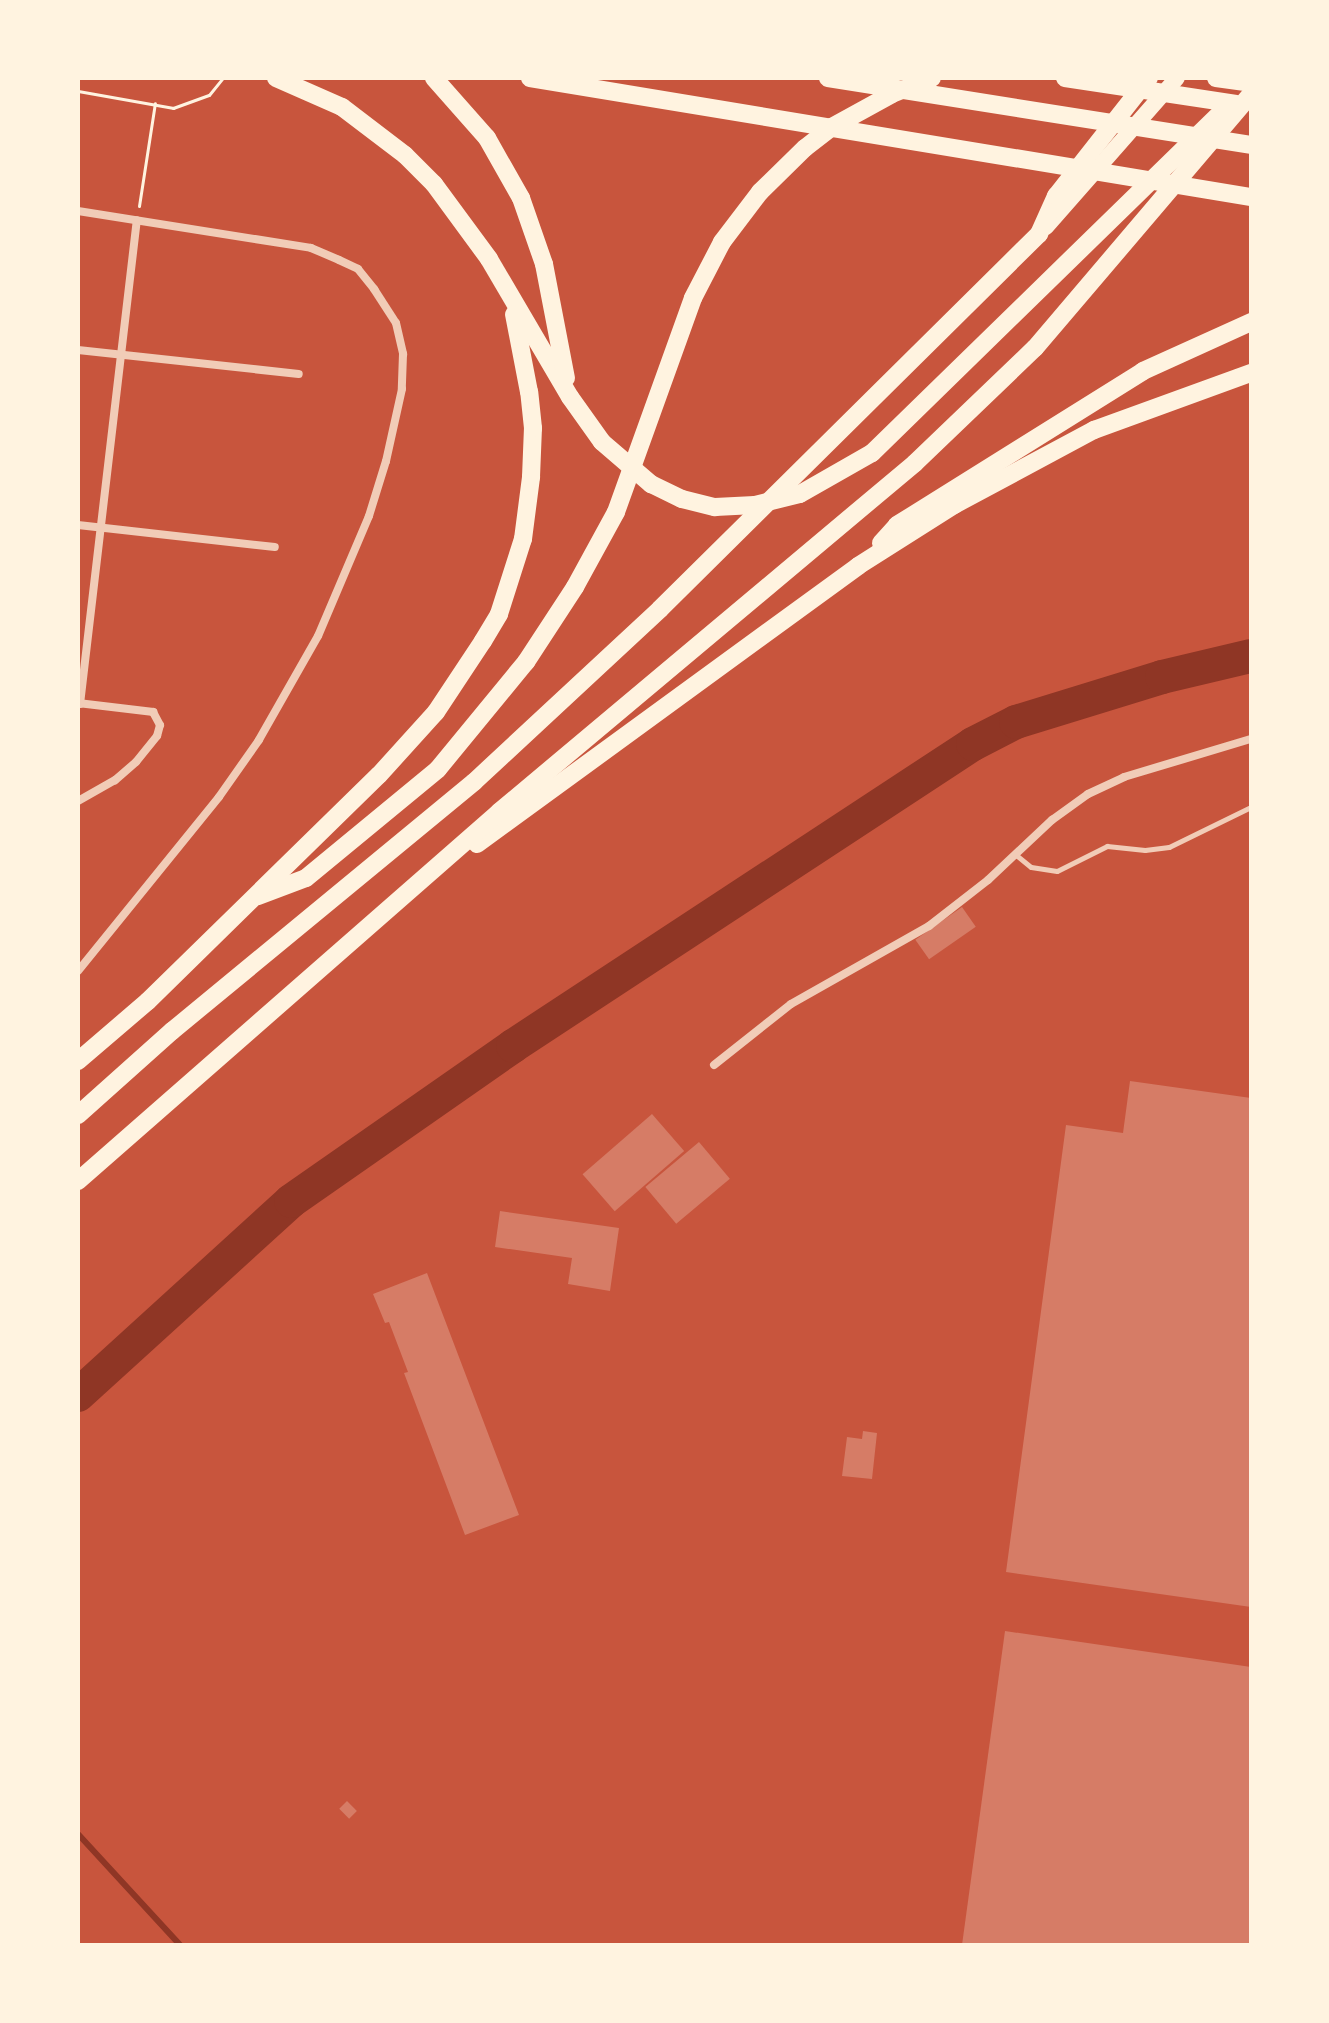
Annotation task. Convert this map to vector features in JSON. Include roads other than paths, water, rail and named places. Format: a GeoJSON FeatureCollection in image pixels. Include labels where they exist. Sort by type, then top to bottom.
{"type":"FeatureCollection","features":[{"type":"Feature","properties":{"kind":"highway"},"geometry":{"type":"LineString","coordinates":[[276,78],[342,107],[405,155],[462,219],[586,422],[619,460],[666,492],[715,507],[778,501],[831,479],[872,453],[1251,83]]}},
{"type":"Feature","properties":{"kind":"highway"},"geometry":{"type":"LineString","coordinates":[[434,78],[480,128],[511,177],[530,220],[544,264],[570,397]]}},
{"type":"Feature","properties":{"kind":"highway"},"geometry":{"type":"LineString","coordinates":[[530,78],[1017,156],[1243,196]]}},
{"type":"Feature","properties":{"kind":"highway"},"geometry":{"type":"LineString","coordinates":[[828,78],[1058,117],[1251,145]]}},
{"type":"Feature","properties":{"kind":"highway"},"geometry":{"type":"LineString","coordinates":[[258,896],[306,878],[438,769],[526,662],[583,573],[616,512],[693,298],[740,216],[782,169],[832,127],[892,94],[932,78]]}},
{"type":"Feature","properties":{"kind":"highway"},"geometry":{"type":"LineString","coordinates":[[1065,78],[1251,106]]}},
{"type":"Feature","properties":{"kind":"highway"},"geometry":{"type":"LineString","coordinates":[[1039,234],[1056,196],[1149,78]]}},
{"type":"Feature","properties":{"kind":"highway"},"geometry":{"type":"LineString","coordinates":[[78,1115],[172,1031],[514,746],[660,609],[1039,234],[1177,78]]}},
{"type":"Feature","properties":{"kind":"highway"},"geometry":{"type":"LineString","coordinates":[[1216,78],[1251,83]]}},
{"type":"Feature","properties":{"kind":"highway"},"geometry":{"type":"LineString","coordinates":[[78,1181],[499,812],[915,463],[1035,348],[1251,94]]}},
{"type":"Feature","properties":{"kind":"highway"},"geometry":{"type":"LineString","coordinates":[[78,1061],[148,1001],[379,775],[436,712],[464,674],[499,614],[523,539],[532,453],[529,392],[511,299]]}},
{"type":"Feature","properties":{"kind":"highway"},"geometry":{"type":"LineString","coordinates":[[858,566],[897,525],[1143,371],[1223,332],[1251,322]]}},
{"type":"Feature","properties":{"kind":"highway"},"geometry":{"type":"LineString","coordinates":[[437,869],[512,822],[858,566],[954,505],[1094,430],[1251,373]]}},
{"type":"Feature","properties":{"kind":"street"},"geometry":{"type":"LineString","coordinates":[[78,211],[311,248],[358,269],[396,323],[403,354],[402,389],[369,516],[318,636],[259,740],[153,883],[78,971]]}},
{"type":"Feature","properties":{"kind":"street"},"geometry":{"type":"LineString","coordinates":[[78,801],[115,780],[136,762],[157,736],[159,718],[153,712],[79,704],[137,220]]}},
{"type":"Feature","properties":{"kind":"street"},"geometry":{"type":"LineString","coordinates":[[78,350],[299,374]]}},
{"type":"Feature","properties":{"kind":"street"},"geometry":{"type":"LineString","coordinates":[[78,525],[275,547]]}},
{"type":"Feature","properties":{"kind":"street"},"geometry":{"type":"LineString","coordinates":[[714,1065],[791,1004],[929,926],[1016,855],[1052,820],[1112,782],[1251,739]]}},
{"type":"Feature","properties":{"kind":"lane"},"geometry":{"type":"LineString","coordinates":[[1016,855],[1031,867],[1057,871],[1107,846],[1145,850],[1169,847],[1251,807]]}},
{"type":"Feature","properties":{"kind":"waterway"},"geometry":{"type":"LineString","coordinates":[[78,1395],[291,1201],[513,1046],[973,744],[1016,722],[1162,677],[1251,656]]}},
{"type":"Feature","properties":{"kind":"waterway"},"geometry":{"type":"LineString","coordinates":[[78,1834],[180,1945]]}}]}
